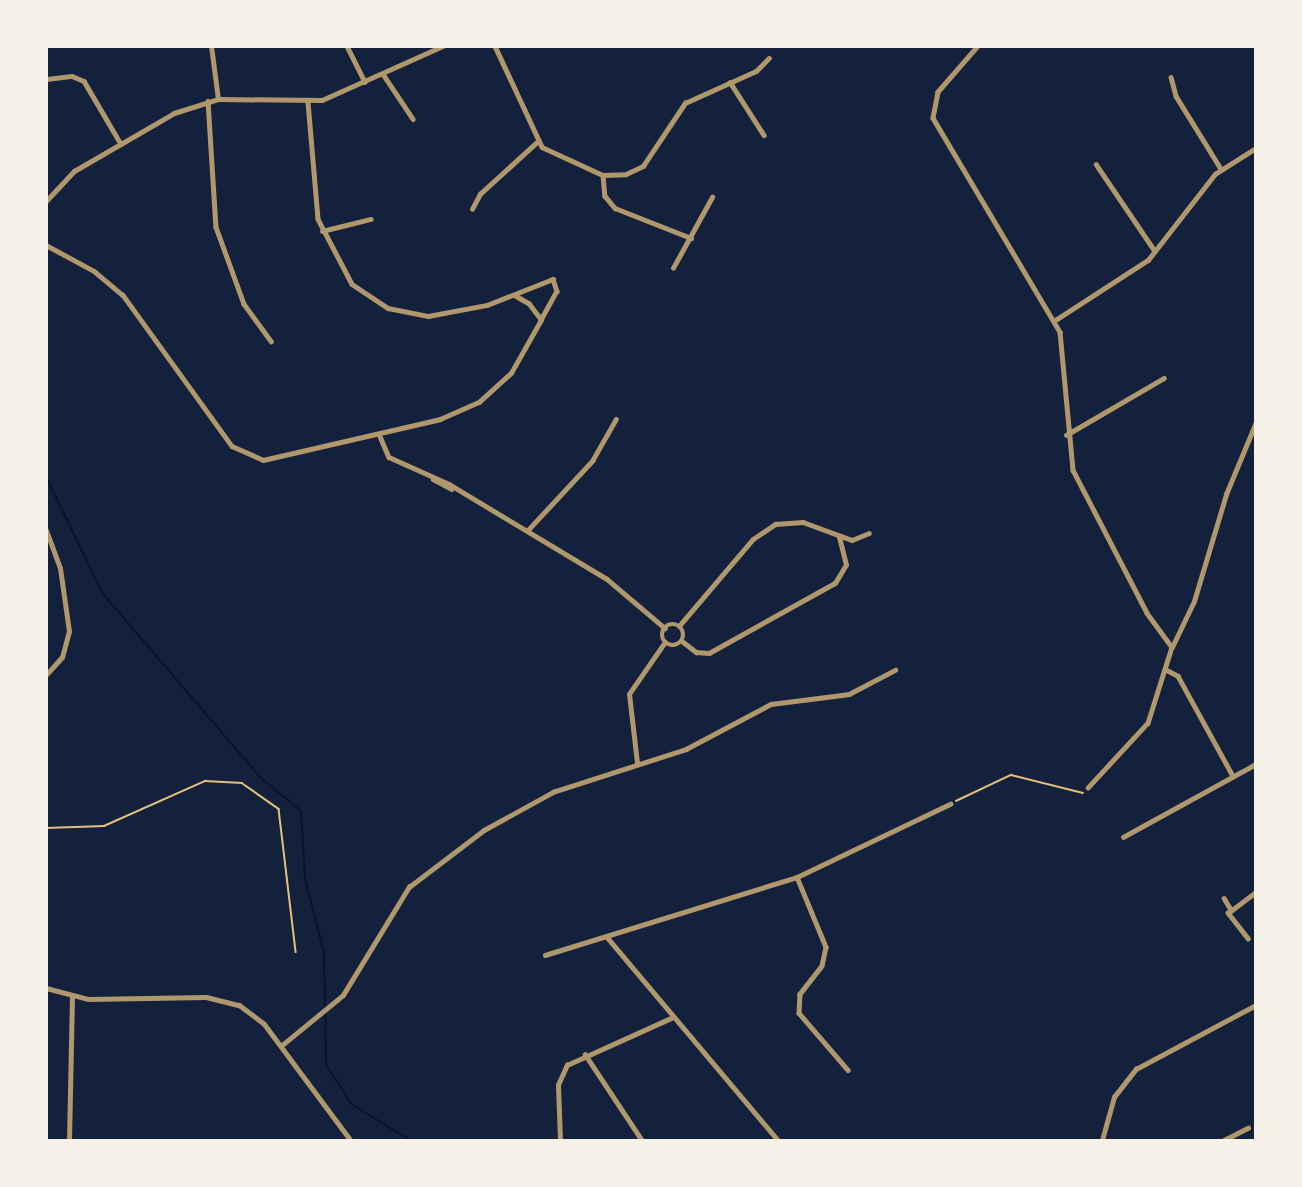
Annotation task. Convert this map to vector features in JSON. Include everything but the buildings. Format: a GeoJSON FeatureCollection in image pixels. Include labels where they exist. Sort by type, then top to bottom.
{"type":"FeatureCollection","features":[{"type":"Feature","properties":{"kind":"street"},"geometry":{"type":"LineString","coordinates":[[211,46],[218,99]]}},
{"type":"Feature","properties":{"kind":"street"},"geometry":{"type":"LineString","coordinates":[[347,46],[365,82]]}},
{"type":"Feature","properties":{"kind":"street"},"geometry":{"type":"LineString","coordinates":[[46,201],[67,176],[121,144],[208,101],[218,99],[308,102],[365,82],[443,46]]}},
{"type":"Feature","properties":{"kind":"street"},"geometry":{"type":"LineString","coordinates":[[495,46],[538,141],[548,151],[603,176],[626,174],[643,165],[681,107],[730,82],[769,58]]}},
{"type":"Feature","properties":{"kind":"street"},"geometry":{"type":"LineString","coordinates":[[978,46],[936,96],[933,118],[1054,321],[1065,355],[1066,435],[1072,470],[1150,619],[1172,647]]}},
{"type":"Feature","properties":{"kind":"street"},"geometry":{"type":"LineString","coordinates":[[383,74],[413,119]]}},
{"type":"Feature","properties":{"kind":"street"},"geometry":{"type":"LineString","coordinates":[[47,79],[72,76],[84,81],[121,144]]}},
{"type":"Feature","properties":{"kind":"street"},"geometry":{"type":"LineString","coordinates":[[1171,77],[1176,96],[1221,169]]}},
{"type":"Feature","properties":{"kind":"street"},"geometry":{"type":"LineString","coordinates":[[730,82],[764,135]]}},
{"type":"Feature","properties":{"kind":"street"},"geometry":{"type":"LineString","coordinates":[[208,101],[216,227],[244,304],[271,341]]}},
{"type":"Feature","properties":{"kind":"street"},"geometry":{"type":"LineString","coordinates":[[46,245],[94,271],[123,295],[238,452],[272,459],[453,414],[491,394],[511,374],[557,291],[555,281],[515,296],[449,315],[400,312],[352,284],[322,231],[315,206],[308,102]]}},
{"type":"Feature","properties":{"kind":"street"},"geometry":{"type":"LineString","coordinates":[[472,209],[480,194],[538,141]]}},
{"type":"Feature","properties":{"kind":"street"},"geometry":{"type":"LineString","coordinates":[[1054,321],[1155,251],[1221,169],[1256,148]]}},
{"type":"Feature","properties":{"kind":"street"},"geometry":{"type":"LineString","coordinates":[[1096,164],[1155,251]]}},
{"type":"Feature","properties":{"kind":"street"},"geometry":{"type":"LineString","coordinates":[[603,176],[605,196],[615,208],[691,238]]}},
{"type":"Feature","properties":{"kind":"street"},"geometry":{"type":"LineString","coordinates":[[673,268],[712,197]]}},
{"type":"Feature","properties":{"kind":"street"},"geometry":{"type":"LineString","coordinates":[[322,231],[371,219]]}},
{"type":"Feature","properties":{"kind":"street"},"geometry":{"type":"LineString","coordinates":[[515,296],[529,303],[541,320]]}},
{"type":"Feature","properties":{"kind":"street"},"geometry":{"type":"LineString","coordinates":[[1066,435],[1164,378]]}},
{"type":"Feature","properties":{"kind":"street"},"geometry":{"type":"LineString","coordinates":[[527,531],[592,461],[616,419]]}},
{"type":"Feature","properties":{"kind":"street"},"geometry":{"type":"LineString","coordinates":[[1088,788],[1143,731],[1172,647],[1194,601],[1226,494],[1256,422]]}},
{"type":"Feature","properties":{"kind":"street"},"geometry":{"type":"LineString","coordinates":[[379,434],[389,457],[452,489],[607,579],[665,628],[680,626],[762,531],[803,522],[852,540],[869,533]]}},
{"type":"Feature","properties":{"kind":"street"},"geometry":{"type":"LineString","coordinates":[[46,530],[60,568],[69,631],[62,657],[46,675]]}},
{"type":"Feature","properties":{"kind":"street"},"geometry":{"type":"LineString","coordinates":[[665,642],[682,641],[696,652],[709,653],[835,583],[846,566],[839,537]]}},
{"type":"Feature","properties":{"kind":"street"},"geometry":{"type":"LineString","coordinates":[[680,626],[682,641]]}},
{"type":"Feature","properties":{"kind":"street"},"geometry":{"type":"LineString","coordinates":[[637,763],[627,716],[629,694],[665,642],[665,628]]}},
{"type":"Feature","properties":{"kind":"street"},"geometry":{"type":"LineString","coordinates":[[1165,669],[1178,676],[1233,776]]}},
{"type":"Feature","properties":{"kind":"street"},"geometry":{"type":"LineString","coordinates":[[281,1046],[334,1004],[417,879],[484,830],[539,799],[637,763],[691,747],[771,704],[849,694],[896,670]]}},
{"type":"Feature","properties":{"kind":"street"},"geometry":{"type":"LineString","coordinates":[[1123,837],[1256,764]]}},
{"type":"Feature","properties":{"kind":"street"},"geometry":{"type":"LineString","coordinates":[[545,955],[607,938],[797,877],[950,804]]}},
{"type":"Feature","properties":{"kind":"street"},"geometry":{"type":"LineString","coordinates":[[797,877],[826,954],[800,994],[799,1013],[848,1070]]}},
{"type":"Feature","properties":{"kind":"street"},"geometry":{"type":"LineString","coordinates":[[1230,908],[1256,892]]}},
{"type":"Feature","properties":{"kind":"street"},"geometry":{"type":"LineString","coordinates":[[1224,898],[1230,908],[1231,921],[1248,939]]}},
{"type":"Feature","properties":{"kind":"street"},"geometry":{"type":"LineString","coordinates":[[607,938],[671,1018],[778,1140]]}},
{"type":"Feature","properties":{"kind":"street"},"geometry":{"type":"LineString","coordinates":[[46,988],[72,997],[220,999],[257,1017],[281,1046],[348,1140]]}},
{"type":"Feature","properties":{"kind":"street"},"geometry":{"type":"LineString","coordinates":[[69,1140],[72,997]]}},
{"type":"Feature","properties":{"kind":"street"},"geometry":{"type":"LineString","coordinates":[[1102,1140],[1111,1103],[1136,1069],[1256,1005]]}},
{"type":"Feature","properties":{"kind":"street"},"geometry":{"type":"LineString","coordinates":[[560,1140],[559,1079],[567,1065],[585,1054],[652,1030],[671,1018]]}},
{"type":"Feature","properties":{"kind":"street"},"geometry":{"type":"LineString","coordinates":[[585,1054],[642,1140]]}},
{"type":"Feature","properties":{"kind":"street"},"geometry":{"type":"LineString","coordinates":[[1224,1140],[1248,1128]]}},
{"type":"Feature","properties":{"kind":"path"},"geometry":{"type":"LineString","coordinates":[[950,804],[1011,775],[1081,795],[1088,788]]}},
{"type":"Feature","properties":{"kind":"path"},"geometry":{"type":"LineString","coordinates":[[46,828],[104,826],[205,781],[242,783],[279,809],[296,952]]}},
{"type":"Feature","properties":{"kind":"waterway"},"geometry":{"type":"LineString","coordinates":[[46,477],[103,594],[260,777],[301,811],[305,879],[324,953],[326,1064],[351,1104],[410,1140]]}}]}
